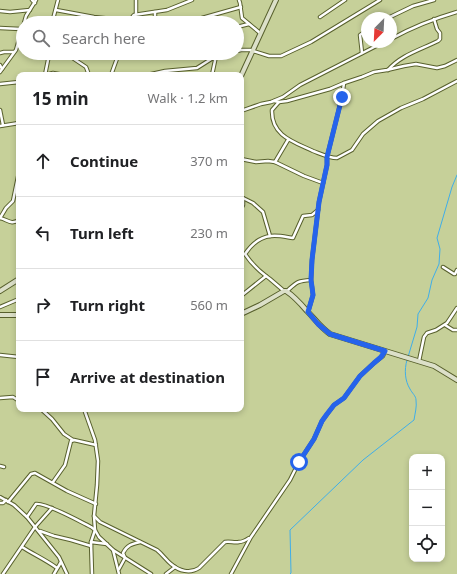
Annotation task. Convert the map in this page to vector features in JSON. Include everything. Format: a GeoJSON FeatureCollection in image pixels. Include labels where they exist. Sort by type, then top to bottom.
{"type":"FeatureCollection","features":[{"type":"Feature","properties":{"kind":"street"},"geometry":{"type":"LineString","coordinates":[[27,16],[36,2],[32,0]]}},
{"type":"Feature","properties":{"kind":"street"},"geometry":{"type":"LineString","coordinates":[[54,16],[58,0]]}},
{"type":"Feature","properties":{"kind":"street"},"geometry":{"type":"LineString","coordinates":[[136,0],[136,14]]}},
{"type":"Feature","properties":{"kind":"street"},"geometry":{"type":"LineString","coordinates":[[132,16],[136,14],[170,9],[192,0]]}},
{"type":"Feature","properties":{"kind":"street"},"geometry":{"type":"LineString","coordinates":[[239,0],[242,16]]}},
{"type":"Feature","properties":{"kind":"street"},"geometry":{"type":"LineString","coordinates":[[243,72],[276,0]]}},
{"type":"Feature","properties":{"kind":"street"},"geometry":{"type":"LineString","coordinates":[[320,17],[345,0]]}},
{"type":"Feature","properties":{"kind":"street"},"geometry":{"type":"LineString","coordinates":[[244,49],[252,50],[269,56],[281,56],[311,42],[380,0]]}},
{"type":"Feature","properties":{"kind":"street"},"geometry":{"type":"LineString","coordinates":[[397,14],[413,6],[434,0]]}},
{"type":"Feature","properties":{"kind":"street"},"geometry":{"type":"LineString","coordinates":[[209,16],[241,7]]}},
{"type":"Feature","properties":{"kind":"street"},"geometry":{"type":"LineString","coordinates":[[0,11],[10,12],[30,10]]}},
{"type":"Feature","properties":{"kind":"street"},"geometry":{"type":"LineString","coordinates":[[56,10],[89,16]]}},
{"type":"Feature","properties":{"kind":"street"},"geometry":{"type":"LineString","coordinates":[[397,36],[434,19],[457,12]]}},
{"type":"Feature","properties":{"kind":"street"},"geometry":{"type":"LineString","coordinates":[[387,70],[402,58],[433,44],[440,39],[440,33],[434,19]]}},
{"type":"Feature","properties":{"kind":"street"},"geometry":{"type":"LineString","coordinates":[[244,20],[260,33]]}},
{"type":"Feature","properties":{"kind":"street"},"geometry":{"type":"LineString","coordinates":[[244,25],[249,24]]}},
{"type":"Feature","properties":{"kind":"street"},"geometry":{"type":"LineString","coordinates":[[0,28],[16,29]]}},
{"type":"Feature","properties":{"kind":"street"},"geometry":{"type":"LineString","coordinates":[[361,34],[361,44]]}},
{"type":"Feature","properties":{"kind":"street"},"geometry":{"type":"LineString","coordinates":[[361,48],[362,53]]}},
{"type":"Feature","properties":{"kind":"street"},"geometry":{"type":"LineString","coordinates":[[244,110],[283,97],[305,83],[372,48]]}},
{"type":"Feature","properties":{"kind":"street"},"geometry":{"type":"LineString","coordinates":[[0,72],[16,49]]}},
{"type":"Feature","properties":{"kind":"street"},"geometry":{"type":"LineString","coordinates":[[0,53],[15,52]]}},
{"type":"Feature","properties":{"kind":"street"},"geometry":{"type":"LineString","coordinates":[[46,72],[48,60]]}},
{"type":"Feature","properties":{"kind":"street"},"geometry":{"type":"LineString","coordinates":[[75,60],[86,67],[88,72]]}},
{"type":"Feature","properties":{"kind":"street"},"geometry":{"type":"LineString","coordinates":[[112,72],[116,60]]}},
{"type":"Feature","properties":{"kind":"street"},"geometry":{"type":"LineString","coordinates":[[160,72],[198,68],[210,60]]}},
{"type":"Feature","properties":{"kind":"street"},"geometry":{"type":"LineString","coordinates":[[213,72],[215,60]]}},
{"type":"Feature","properties":{"kind":"street"},"geometry":{"type":"LineString","coordinates":[[274,101],[287,101],[330,89],[374,72],[416,64],[437,68],[457,60]]}},
{"type":"Feature","properties":{"kind":"street"},"geometry":{"type":"LineString","coordinates":[[0,65],[2,69]]}},
{"type":"Feature","properties":{"kind":"street"},"geometry":{"type":"LineString","coordinates":[[279,102],[272,110],[273,122],[282,135],[288,140],[327,157],[334,158],[340,157],[352,150],[363,134],[378,121],[401,108],[423,99],[457,81]]}},
{"type":"Feature","properties":{"kind":"street"},"geometry":{"type":"LineString","coordinates":[[0,84],[16,82]]}},
{"type":"Feature","properties":{"kind":"street"},"geometry":{"type":"LineString","coordinates":[[308,312],[313,295],[311,280],[312,260],[318,210],[327,165],[327,157],[344,83]]}},
{"type":"Feature","properties":{"kind":"street"},"geometry":{"type":"LineString","coordinates":[[0,110],[2,126],[16,122]]}},
{"type":"Feature","properties":{"kind":"street"},"geometry":{"type":"LineString","coordinates":[[275,162],[288,140]]}},
{"type":"Feature","properties":{"kind":"street"},"geometry":{"type":"LineString","coordinates":[[244,159],[256,162],[275,162],[304,176],[323,183]]}},
{"type":"Feature","properties":{"kind":"street"},"geometry":{"type":"LineString","coordinates":[[16,186],[13,201],[3,212],[0,218],[14,223],[16,222]]}},
{"type":"Feature","properties":{"kind":"street"},"geometry":{"type":"LineString","coordinates":[[244,198],[253,203],[263,212],[270,236]]}},
{"type":"Feature","properties":{"kind":"street"},"geometry":{"type":"LineString","coordinates":[[318,210],[312,215],[304,216],[294,238],[270,236],[252,244],[244,255],[259,271],[285,291],[330,334],[434,366],[457,380]]}},
{"type":"Feature","properties":{"kind":"street"},"geometry":{"type":"LineString","coordinates":[[443,268],[454,274],[457,270]]}},
{"type":"Feature","properties":{"kind":"street"},"geometry":{"type":"LineString","coordinates":[[244,294],[266,276]]}},
{"type":"Feature","properties":{"kind":"street"},"geometry":{"type":"LineString","coordinates":[[244,313],[285,291],[297,282],[311,280]]}},
{"type":"Feature","properties":{"kind":"street"},"geometry":{"type":"LineString","coordinates":[[0,290],[16,281]]}},
{"type":"Feature","properties":{"kind":"street"},"geometry":{"type":"LineString","coordinates":[[0,307],[16,301]]}},
{"type":"Feature","properties":{"kind":"street"},"geometry":{"type":"LineString","coordinates":[[419,361],[424,337],[427,333],[436,330],[447,323],[457,308]]}},
{"type":"Feature","properties":{"kind":"street"},"geometry":{"type":"LineString","coordinates":[[0,315],[16,315]]}},
{"type":"Feature","properties":{"kind":"street"},"geometry":{"type":"LineString","coordinates":[[444,325],[453,330],[457,330]]}},
{"type":"Feature","properties":{"kind":"street"},"geometry":{"type":"LineString","coordinates":[[231,574],[251,537],[290,480],[299,462],[314,439],[322,421],[334,405],[344,398],[360,376],[381,357],[385,351]]}},
{"type":"Feature","properties":{"kind":"street"},"geometry":{"type":"LineString","coordinates":[[0,355],[16,357]]}},
{"type":"Feature","properties":{"kind":"street"},"geometry":{"type":"LineString","coordinates":[[0,398],[14,397],[16,399]]}},
{"type":"Feature","properties":{"kind":"street"},"geometry":{"type":"LineString","coordinates":[[44,412],[64,434],[73,440],[96,445]]}},
{"type":"Feature","properties":{"kind":"street"},"geometry":{"type":"LineString","coordinates":[[85,412],[96,445],[98,470],[94,516],[95,530],[91,542],[92,574]]}},
{"type":"Feature","properties":{"kind":"street"},"geometry":{"type":"LineString","coordinates":[[53,482],[65,465],[70,443],[73,440]]}},
{"type":"Feature","properties":{"kind":"street"},"geometry":{"type":"LineString","coordinates":[[0,466],[4,467]]}},
{"type":"Feature","properties":{"kind":"street"},"geometry":{"type":"LineString","coordinates":[[0,503],[7,501],[33,473],[96,504]]}},
{"type":"Feature","properties":{"kind":"street"},"geometry":{"type":"LineString","coordinates":[[0,497],[27,517],[59,557],[67,574]]}},
{"type":"Feature","properties":{"kind":"street"},"geometry":{"type":"LineString","coordinates":[[27,517],[38,503],[52,508],[86,524],[95,530],[99,537],[113,550],[151,574]]}},
{"type":"Feature","properties":{"kind":"street"},"geometry":{"type":"LineString","coordinates":[[3,574],[35,527],[52,508]]}},
{"type":"Feature","properties":{"kind":"street"},"geometry":{"type":"LineString","coordinates":[[94,516],[100,522],[157,550],[175,567],[185,571],[196,570],[225,542],[242,542],[251,537]]}},
{"type":"Feature","properties":{"kind":"street"},"geometry":{"type":"LineString","coordinates":[[38,531],[91,546]]}},
{"type":"Feature","properties":{"kind":"street"},"geometry":{"type":"LineString","coordinates":[[91,542],[107,544]]}},
{"type":"Feature","properties":{"kind":"street"},"geometry":{"type":"LineString","coordinates":[[119,569],[125,558],[123,552],[127,546],[140,542]]}},
{"type":"Feature","properties":{"kind":"street"},"geometry":{"type":"LineString","coordinates":[[22,547],[57,568]]}},
{"type":"Feature","properties":{"kind":"street"},"geometry":{"type":"LineString","coordinates":[[113,550],[119,569],[119,574]]}},
{"type":"Feature","properties":{"kind":"street"},"geometry":{"type":"LineString","coordinates":[[54,574],[61,562]]}},
{"type":"Feature","properties":{"kind":"street"},"geometry":{"type":"LineString","coordinates":[[166,574],[175,567]]}},
{"type":"Feature","properties":{"kind":"waterway"},"geometry":{"type":"LineString","coordinates":[[408,357],[417,327],[418,314],[428,298],[432,280],[439,264],[440,249],[437,238],[457,175]]}},
{"type":"Feature","properties":{"kind":"waterway"},"geometry":{"type":"LineString","coordinates":[[290,574],[290,530],[363,460],[414,420],[416,400],[408,386],[406,379],[407,360]]}},
{"type":"Feature","properties":{"kind":"route"},"geometry":{"type":"LineString","coordinates":[[299,462],[314,439],[322,421],[327,414],[334,405],[344,398],[360,376],[383,356],[385,351],[326,332],[308,312],[313,295],[311,273],[319,202],[327,165],[327,157],[342,97]]}}]}
